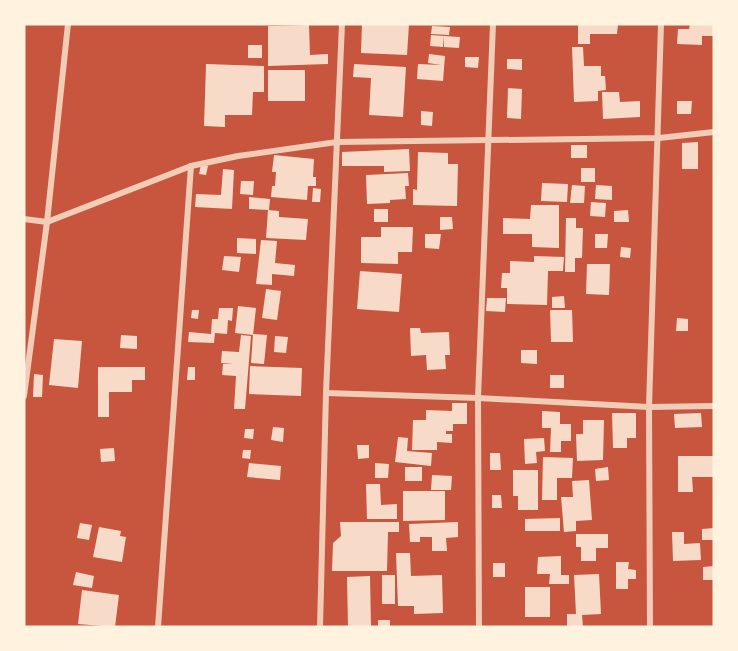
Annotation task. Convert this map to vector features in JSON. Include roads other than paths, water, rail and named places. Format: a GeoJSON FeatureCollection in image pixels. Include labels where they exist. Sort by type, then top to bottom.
{"type":"FeatureCollection","features":[{"type":"Feature","properties":{"kind":"street"},"geometry":{"type":"LineString","coordinates":[[24,396],[47,222],[68,24]]}},
{"type":"Feature","properties":{"kind":"street"},"geometry":{"type":"LineString","coordinates":[[320,627],[342,24]]}},
{"type":"Feature","properties":{"kind":"street"},"geometry":{"type":"LineString","coordinates":[[478,627],[478,398],[493,24]]}},
{"type":"Feature","properties":{"kind":"street"},"geometry":{"type":"LineString","coordinates":[[650,627],[649,406],[661,24]]}},
{"type":"Feature","properties":{"kind":"street"},"geometry":{"type":"LineString","coordinates":[[24,219],[47,222],[191,166],[238,156],[337,142],[659,138],[714,132]]}},
{"type":"Feature","properties":{"kind":"street"},"geometry":{"type":"LineString","coordinates":[[158,627],[191,166]]}},
{"type":"Feature","properties":{"kind":"street"},"geometry":{"type":"LineString","coordinates":[[327,393],[649,406],[714,406]]}}]}
